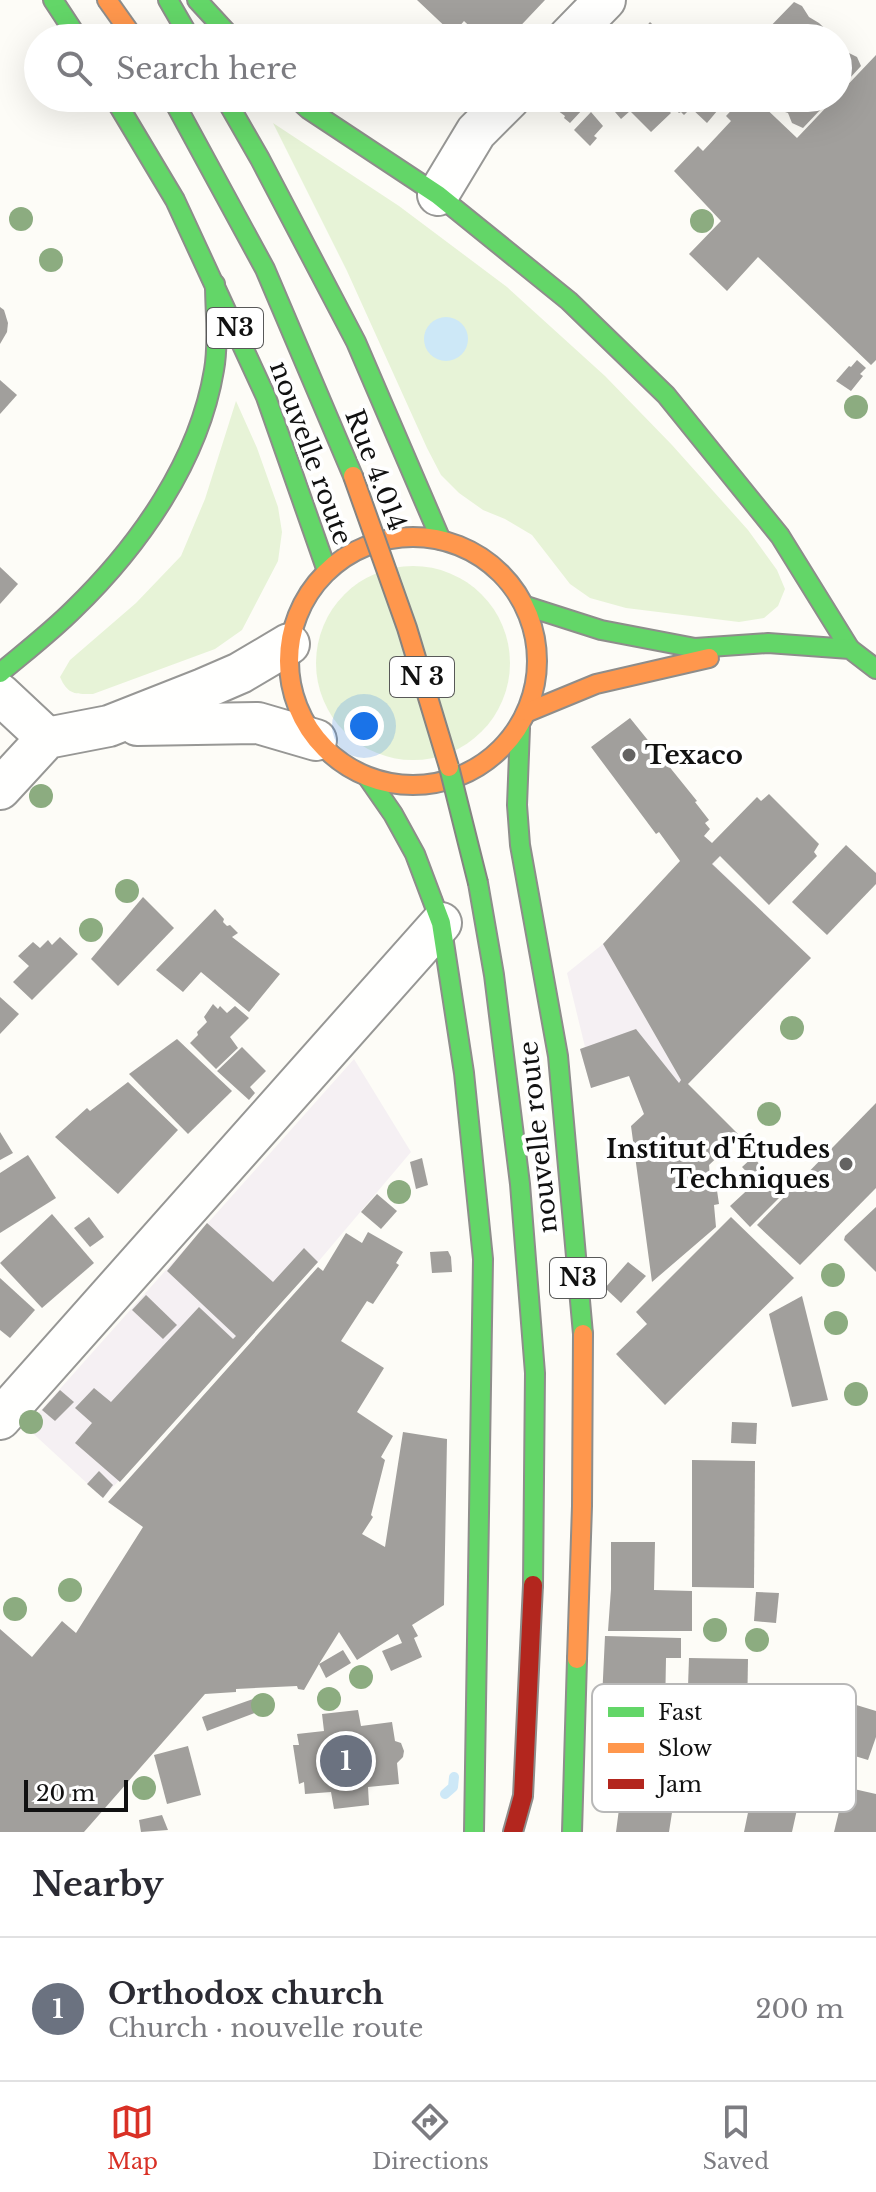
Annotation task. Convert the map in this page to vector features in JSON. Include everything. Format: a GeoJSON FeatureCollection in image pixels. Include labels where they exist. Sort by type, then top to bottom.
{"type":"FeatureCollection","features":[{"type":"Feature","properties":{"kind":"main road"},"geometry":{"type":"LineString","coordinates":[[53,0],[69,24]]}},
{"type":"Feature","properties":{"kind":"main road"},"geometry":{"type":"LineString","coordinates":[[107,0],[124,24]]}},
{"type":"Feature","properties":{"kind":"main road"},"geometry":{"type":"LineString","coordinates":[[168,0],[182,24]]}},
{"type":"Feature","properties":{"kind":"main road"},"geometry":{"type":"LineString","coordinates":[[197,0],[219,24]]}},
{"type":"Feature","properties":{"kind":"main road","name":"nouvelle route"},"geometry":{"type":"LineString","coordinates":[[122,112],[175,200],[266,397],[327,571]]}},
{"type":"Feature","properties":{"kind":"main road","name":"Rue 4.014"},"geometry":{"type":"LineString","coordinates":[[180,112],[265,269],[353,476],[407,628],[454,783],[478,883]]}},
{"type":"Feature","properties":{"kind":"main road"},"geometry":{"type":"LineString","coordinates":[[233,112],[356,342],[441,540]]}},
{"type":"Feature","properties":{"kind":"main road"},"geometry":{"type":"LineString","coordinates":[[313,112],[438,195],[569,301],[666,395],[780,536],[850,649],[876,669]]}},
{"type":"Feature","properties":{"kind":"main road"},"geometry":{"type":"LineString","coordinates":[[0,673],[86,597],[146,526],[173,480],[202,417],[214,368],[215,284]]}},
{"type":"Feature","properties":{"kind":"main road"},"geometry":{"type":"LineString","coordinates":[[400,538],[441,540],[475,553],[505,576],[526,606],[537,641],[538,677],[524,720],[491,759],[453,779],[410,786],[368,778],[340,762],[316,740],[298,711],[289,678],[289,644],[302,604],[327,571],[361,548],[374,544],[400,538]]}},
{"type":"Feature","properties":{"kind":"main road"},"geometry":{"type":"LineString","coordinates":[[526,606],[601,630],[695,648],[768,643],[850,649]]}},
{"type":"Feature","properties":{"kind":"main road"},"geometry":{"type":"LineString","coordinates":[[524,720],[596,684],[768,643]]}},
{"type":"Feature","properties":{"kind":"main road","name":"nouvelle route"},"geometry":{"type":"LineString","coordinates":[[524,720],[517,805],[520,845],[558,1056],[583,1334],[582,1506],[572,1832]]}},
{"type":"Feature","properties":{"kind":"main road"},"geometry":{"type":"LineString","coordinates":[[368,778],[415,854],[441,923],[464,1073],[483,1259],[474,1832]]}},
{"type":"Feature","properties":{"kind":"main road","name":"nouvelle route"},"geometry":{"type":"LineString","coordinates":[[478,883],[494,975],[520,1184],[535,1373],[533,1574],[523,1796],[513,1832]]}},
{"type":"Feature","properties":{"kind":"main road","name":"nouvelle route"},"geometry":{"type":"LineString","coordinates":[[523,1796],[532,1832]]}},
{"type":"Feature","properties":{"kind":"street"},"geometry":{"type":"LineString","coordinates":[[582,24],[605,0]]}},
{"type":"Feature","properties":{"kind":"street"},"geometry":{"type":"LineString","coordinates":[[438,195],[476,132],[496,112]]}},
{"type":"Feature","properties":{"kind":"street"},"geometry":{"type":"LineString","coordinates":[[109,726],[240,673],[289,644]]}},
{"type":"Feature","properties":{"kind":"street"},"geometry":{"type":"LineString","coordinates":[[0,694],[47,738]]}},
{"type":"Feature","properties":{"kind":"street"},"geometry":{"type":"LineString","coordinates":[[0,789],[47,738],[109,726],[258,723],[316,740]]}},
{"type":"Feature","properties":{"kind":"street"},"geometry":{"type":"LineString","coordinates":[[0,1419],[441,923]]}},
{"type":"Feature","properties":{"kind":"shaded area"},"geometry":{"type":"Polygon","coordinates":[[[704,836],[720,856],[713,864],[811,958],[688,1084],[679,1083],[644,1114],[629,1076],[591,1088],[580,1049],[585,1047],[567,973],[603,944],[704,836]]]}},
{"type":"Feature","properties":{"kind":"shaded area"},"geometry":{"type":"Polygon","coordinates":[[[354,1059],[411,1152],[318,1262],[103,1498],[26,1427],[354,1059]]]}},
{"type":"Feature","properties":{"kind":"green space"},"geometry":{"type":"Polygon","coordinates":[[[273,123],[399,206],[507,287],[605,376],[748,530],[777,570],[785,589],[778,606],[764,618],[739,622],[626,608],[590,598],[570,584],[532,535],[483,510],[459,493],[441,475],[427,448],[347,271],[273,123]]]}},
{"type":"Feature","properties":{"kind":"green space"},"geometry":{"type":"Polygon","coordinates":[[[236,401],[278,507],[282,532],[278,561],[242,630],[215,649],[93,694],[69,690],[60,677],[70,660],[136,603],[181,556],[205,499],[236,401]]]}},
{"type":"Feature","properties":{"kind":"green space"},"geometry":{"type":"Polygon","coordinates":[[[413,566],[432,567],[450,573],[482,594],[503,626],[509,644],[509,682],[503,700],[482,732],[450,753],[432,759],[413,760],[394,759],[376,753],[344,732],[323,700],[317,682],[316,663],[317,644],[323,626],[344,594],[376,573],[394,567],[413,566]]]}},
{"type":"Feature","properties":{"kind":"water"},"geometry":{"type":"Polygon","coordinates":[[[446,317],[462,323],[468,339],[462,355],[446,361],[430,355],[424,339],[430,323],[446,317]]]}},
{"type":"Feature","properties":{"kind":"building"},"geometry":{"type":"Polygon","coordinates":[[[417,0],[545,0],[522,24],[467,24],[464,21],[461,24],[442,24],[417,0]]]}},
{"type":"Feature","properties":{"kind":"building"},"geometry":{"type":"Polygon","coordinates":[[[794,2],[820,24],[773,24],[794,2]]]}},
{"type":"Feature","properties":{"kind":"building"},"geometry":{"type":"Polygon","coordinates":[[[852,54],[857,57],[861,66],[852,76],[852,54]]]}},
{"type":"Feature","properties":{"kind":"building"},"geometry":{"type":"Polygon","coordinates":[[[876,55],[876,360],[871,365],[758,257],[727,291],[689,254],[721,221],[674,171],[698,146],[703,151],[731,121],[726,116],[730,112],[770,112],[797,138],[822,112],[852,112],[852,80],[876,55]]]}},
{"type":"Feature","properties":{"kind":"building"},"geometry":{"type":"Polygon","coordinates":[[[560,112],[580,112],[570,123],[560,112]]]}},
{"type":"Feature","properties":{"kind":"building"},"geometry":{"type":"Polygon","coordinates":[[[591,112],[603,126],[590,146],[574,130],[591,112]]]}},
{"type":"Feature","properties":{"kind":"building"},"geometry":{"type":"Polygon","coordinates":[[[615,112],[629,112],[621,119],[615,112]]]}},
{"type":"Feature","properties":{"kind":"building"},"geometry":{"type":"Polygon","coordinates":[[[631,112],[670,112],[651,132],[631,112]]]}},
{"type":"Feature","properties":{"kind":"building"},"geometry":{"type":"Polygon","coordinates":[[[695,112],[716,112],[707,123],[695,112]]]}},
{"type":"Feature","properties":{"kind":"building"},"geometry":{"type":"Polygon","coordinates":[[[785,112],[818,112],[803,128],[792,123],[785,112]]]}},
{"type":"Feature","properties":{"kind":"building"},"geometry":{"type":"Polygon","coordinates":[[[0,307],[8,323],[0,344],[0,307]]]}},
{"type":"Feature","properties":{"kind":"building"},"geometry":{"type":"Polygon","coordinates":[[[857,360],[866,368],[851,391],[836,381],[857,360]]]}},
{"type":"Feature","properties":{"kind":"building"},"geometry":{"type":"Polygon","coordinates":[[[0,380],[17,395],[0,414],[0,380]]]}},
{"type":"Feature","properties":{"kind":"building"},"geometry":{"type":"Polygon","coordinates":[[[0,567],[18,584],[0,604],[0,567]]]}},
{"type":"Feature","properties":{"kind":"building"},"geometry":{"type":"Polygon","coordinates":[[[630,718],[697,801],[709,820],[705,823],[710,829],[704,836],[712,843],[757,797],[761,801],[769,794],[819,844],[814,852],[817,856],[769,905],[720,856],[712,864],[811,958],[688,1084],[740,1136],[709,1165],[710,1177],[715,1177],[719,1204],[714,1205],[716,1227],[652,1282],[631,1126],[644,1114],[629,1076],[591,1088],[580,1049],[636,1029],[679,1083],[681,1080],[603,944],[680,861],[591,747],[630,718]]]}},
{"type":"Feature","properties":{"kind":"building"},"geometry":{"type":"Polygon","coordinates":[[[846,845],[876,873],[876,884],[827,935],[792,902],[846,845]]]}},
{"type":"Feature","properties":{"kind":"building"},"geometry":{"type":"Polygon","coordinates":[[[143,897],[174,928],[118,986],[91,959],[143,897]]]}},
{"type":"Feature","properties":{"kind":"building"},"geometry":{"type":"Polygon","coordinates":[[[215,909],[224,919],[223,922],[238,933],[232,937],[280,974],[249,1012],[201,972],[183,992],[156,970],[215,909]]]}},
{"type":"Feature","properties":{"kind":"building"},"geometry":{"type":"Polygon","coordinates":[[[60,937],[78,954],[32,1000],[13,982],[29,966],[18,956],[33,942],[40,948],[48,940],[52,945],[60,937]]]}},
{"type":"Feature","properties":{"kind":"building"},"geometry":{"type":"Polygon","coordinates":[[[0,997],[19,1014],[0,1034],[0,997]]]}},
{"type":"Feature","properties":{"kind":"building"},"geometry":{"type":"Polygon","coordinates":[[[213,1004],[227,1013],[235,1006],[249,1018],[230,1037],[238,1048],[216,1069],[190,1043],[207,1022],[204,1017],[213,1004]]]}},
{"type":"Feature","properties":{"kind":"building"},"geometry":{"type":"Polygon","coordinates":[[[177,1039],[232,1091],[188,1134],[129,1074],[177,1039]]]}},
{"type":"Feature","properties":{"kind":"building"},"geometry":{"type":"Polygon","coordinates":[[[242,1047],[266,1071],[250,1087],[255,1093],[249,1100],[217,1071],[242,1047]]]}},
{"type":"Feature","properties":{"kind":"building"},"geometry":{"type":"Polygon","coordinates":[[[128,1082],[178,1130],[118,1194],[55,1137],[87,1108],[90,1111],[128,1082]]]}},
{"type":"Feature","properties":{"kind":"building"},"geometry":{"type":"Polygon","coordinates":[[[876,1103],[876,1188],[800,1265],[757,1225],[876,1103]]]}},
{"type":"Feature","properties":{"kind":"building"},"geometry":{"type":"Polygon","coordinates":[[[0,1132],[13,1153],[0,1160],[0,1132]]]}},
{"type":"Feature","properties":{"kind":"building"},"geometry":{"type":"Polygon","coordinates":[[[28,1155],[56,1198],[0,1233],[0,1173],[28,1155]]]}},
{"type":"Feature","properties":{"kind":"building"},"geometry":{"type":"Polygon","coordinates":[[[753,1157],[785,1192],[750,1227],[730,1206],[756,1182],[742,1167],[753,1157]]]}},
{"type":"Feature","properties":{"kind":"building"},"geometry":{"type":"Polygon","coordinates":[[[422,1158],[428,1185],[416,1189],[410,1162],[422,1158]]]}},
{"type":"Feature","properties":{"kind":"building"},"geometry":{"type":"Polygon","coordinates":[[[377,1194],[397,1211],[381,1229],[361,1212],[377,1194]]]}},
{"type":"Feature","properties":{"kind":"building"},"geometry":{"type":"Polygon","coordinates":[[[876,1207],[876,1272],[844,1240],[876,1207]]]}},
{"type":"Feature","properties":{"kind":"building"},"geometry":{"type":"Polygon","coordinates":[[[52,1214],[94,1263],[42,1308],[0,1263],[52,1214]]]}},
{"type":"Feature","properties":{"kind":"building"},"geometry":{"type":"Polygon","coordinates":[[[89,1217],[104,1237],[90,1247],[74,1228],[89,1217]]]}},
{"type":"Feature","properties":{"kind":"building"},"geometry":{"type":"Polygon","coordinates":[[[731,1217],[794,1278],[665,1405],[616,1354],[647,1324],[636,1312],[731,1217]]]}},
{"type":"Feature","properties":{"kind":"building"},"geometry":{"type":"Polygon","coordinates":[[[207,1223],[273,1282],[304,1248],[318,1262],[120,1482],[75,1443],[92,1423],[75,1408],[94,1388],[111,1402],[199,1307],[233,1339],[236,1336],[167,1271],[207,1223]]]}},
{"type":"Feature","properties":{"kind":"building"},"geometry":{"type":"Polygon","coordinates":[[[368,1232],[403,1252],[396,1263],[399,1265],[373,1304],[367,1301],[341,1341],[384,1368],[357,1412],[393,1436],[381,1457],[385,1460],[373,1517],[362,1534],[385,1547],[403,1432],[447,1439],[444,1605],[412,1625],[418,1636],[414,1638],[422,1657],[391,1671],[382,1651],[402,1643],[398,1634],[357,1660],[339,1632],[304,1690],[297,1686],[205,1694],[84,1832],[0,1832],[0,1629],[32,1657],[62,1621],[76,1633],[143,1527],[108,1502],[318,1267],[323,1271],[346,1233],[362,1243],[368,1232]]]}},
{"type":"Feature","properties":{"kind":"building"},"geometry":{"type":"Polygon","coordinates":[[[448,1251],[452,1272],[432,1273],[430,1252],[448,1251]]]}},
{"type":"Feature","properties":{"kind":"building"},"geometry":{"type":"Polygon","coordinates":[[[628,1262],[646,1276],[621,1303],[605,1288],[628,1262]]]}},
{"type":"Feature","properties":{"kind":"building"},"geometry":{"type":"Polygon","coordinates":[[[0,1278],[35,1310],[10,1338],[0,1330],[0,1278]]]}},
{"type":"Feature","properties":{"kind":"building"},"geometry":{"type":"Polygon","coordinates":[[[146,1295],[177,1325],[163,1339],[132,1310],[146,1295]]]}},
{"type":"Feature","properties":{"kind":"building"},"geometry":{"type":"Polygon","coordinates":[[[802,1296],[828,1400],[792,1407],[769,1314],[802,1296]]]}},
{"type":"Feature","properties":{"kind":"building"},"geometry":{"type":"Polygon","coordinates":[[[60,1390],[74,1402],[55,1421],[42,1410],[60,1390]]]}},
{"type":"Feature","properties":{"kind":"building"},"geometry":{"type":"Polygon","coordinates":[[[732,1422],[757,1423],[756,1444],[731,1443],[732,1422]]]}},
{"type":"Feature","properties":{"kind":"building"},"geometry":{"type":"Polygon","coordinates":[[[692,1460],[755,1461],[754,1588],[692,1587],[692,1460]]]}},
{"type":"Feature","properties":{"kind":"building"},"geometry":{"type":"Polygon","coordinates":[[[99,1471],[113,1485],[103,1498],[87,1484],[99,1471]]]}},
{"type":"Feature","properties":{"kind":"building"},"geometry":{"type":"Polygon","coordinates":[[[611,1542],[655,1542],[654,1590],[692,1591],[692,1631],[608,1631],[611,1542]]]}},
{"type":"Feature","properties":{"kind":"building"},"geometry":{"type":"Polygon","coordinates":[[[756,1592],[779,1593],[776,1623],[754,1621],[756,1592]]]}},
{"type":"Feature","properties":{"kind":"building"},"geometry":{"type":"Polygon","coordinates":[[[605,1636],[681,1638],[681,1658],[666,1658],[666,1684],[603,1684],[605,1636]]]}},
{"type":"Feature","properties":{"kind":"building"},"geometry":{"type":"Polygon","coordinates":[[[343,1650],[351,1663],[326,1678],[319,1664],[343,1650]]]}},
{"type":"Feature","properties":{"kind":"building"},"geometry":{"type":"Polygon","coordinates":[[[689,1658],[748,1659],[748,1684],[688,1684],[689,1658]]]}},
{"type":"Feature","properties":{"kind":"building"},"geometry":{"type":"Polygon","coordinates":[[[253,1699],[257,1712],[207,1731],[202,1717],[253,1699]]]}},
{"type":"Feature","properties":{"kind":"building"},"geometry":{"type":"Polygon","coordinates":[[[856,1705],[876,1711],[876,1737],[868,1760],[856,1756],[856,1705]]]}},
{"type":"Feature","properties":{"kind":"building"},"geometry":{"type":"Polygon","coordinates":[[[358,1710],[361,1726],[392,1722],[395,1741],[401,1743],[404,1751],[397,1763],[399,1784],[368,1787],[369,1805],[334,1809],[331,1792],[305,1794],[304,1782],[299,1784],[293,1745],[299,1745],[297,1734],[324,1731],[322,1714],[358,1710]]]}},
{"type":"Feature","properties":{"kind":"building"},"geometry":{"type":"Polygon","coordinates":[[[188,1746],[201,1795],[167,1804],[154,1755],[188,1746]]]}},
{"type":"Feature","properties":{"kind":"building"},"geometry":{"type":"Polygon","coordinates":[[[856,1789],[876,1794],[876,1832],[834,1832],[839,1812],[856,1812],[856,1789]]]}},
{"type":"Feature","properties":{"kind":"building"},"geometry":{"type":"Polygon","coordinates":[[[619,1812],[672,1812],[669,1832],[616,1832],[619,1812]]]}},
{"type":"Feature","properties":{"kind":"building"},"geometry":{"type":"Polygon","coordinates":[[[748,1812],[796,1812],[792,1832],[744,1832],[748,1812]]]}},
{"type":"Feature","properties":{"kind":"building"},"geometry":{"type":"Polygon","coordinates":[[[162,1815],[168,1830],[141,1832],[139,1820],[162,1815]]]}},
{"type":"Feature","properties":{"kind":"waterway"},"geometry":{"type":"LineString","coordinates":[[445,1794],[453,1787],[454,1777]]}},
{"type":"Feature","properties":{"kind":"traffic: fast"},"geometry":{"type":"LineString","coordinates":[[53,0],[69,24]]}},
{"type":"Feature","properties":{"kind":"traffic: fast"},"geometry":{"type":"LineString","coordinates":[[168,0],[182,24]]}},
{"type":"Feature","properties":{"kind":"traffic: fast"},"geometry":{"type":"LineString","coordinates":[[197,0],[219,24]]}},
{"type":"Feature","properties":{"kind":"traffic: fast"},"geometry":{"type":"LineString","coordinates":[[122,112],[175,200],[266,397],[327,571]]}},
{"type":"Feature","properties":{"kind":"traffic: fast"},"geometry":{"type":"LineString","coordinates":[[180,112],[265,269],[353,476]]}},
{"type":"Feature","properties":{"kind":"traffic: fast"},"geometry":{"type":"LineString","coordinates":[[233,112],[356,342],[441,540]]}},
{"type":"Feature","properties":{"kind":"traffic: fast"},"geometry":{"type":"LineString","coordinates":[[313,112],[438,195],[569,301],[666,395],[780,536],[850,649]]}},
{"type":"Feature","properties":{"kind":"traffic: fast"},"geometry":{"type":"LineString","coordinates":[[0,673],[56,626],[98,584],[143,530],[163,500],[195,437],[206,404],[217,338],[215,284]]}},
{"type":"Feature","properties":{"kind":"traffic: fast"},"geometry":{"type":"LineString","coordinates":[[526,606],[601,630],[695,648],[768,643],[850,649],[876,669]]}},
{"type":"Feature","properties":{"kind":"traffic: fast"},"geometry":{"type":"LineString","coordinates":[[520,728],[517,805],[520,845],[558,1056],[583,1334]]}},
{"type":"Feature","properties":{"kind":"traffic: fast"},"geometry":{"type":"LineString","coordinates":[[449,767],[478,883]]}},
{"type":"Feature","properties":{"kind":"traffic: fast"},"geometry":{"type":"LineString","coordinates":[[368,778],[415,854],[441,923],[464,1073],[483,1259],[474,1832]]}},
{"type":"Feature","properties":{"kind":"traffic: fast"},"geometry":{"type":"LineString","coordinates":[[478,883],[494,975],[520,1184],[535,1373],[533,1585]]}},
{"type":"Feature","properties":{"kind":"traffic: fast"},"geometry":{"type":"LineString","coordinates":[[572,1832],[577,1659]]}},
{"type":"Feature","properties":{"kind":"traffic: slow"},"geometry":{"type":"LineString","coordinates":[[107,0],[124,24]]}},
{"type":"Feature","properties":{"kind":"traffic: slow"},"geometry":{"type":"LineString","coordinates":[[353,476],[407,628],[449,767]]}},
{"type":"Feature","properties":{"kind":"traffic: slow"},"geometry":{"type":"LineString","coordinates":[[413,537],[437,539],[460,546],[501,573],[528,614],[535,637],[537,661],[535,685],[528,708],[501,749],[460,776],[437,783],[413,785],[389,783],[366,776],[325,749],[298,708],[291,685],[289,661],[291,637],[298,614],[325,573],[366,546],[389,539],[413,537]]}},
{"type":"Feature","properties":{"kind":"traffic: slow"},"geometry":{"type":"LineString","coordinates":[[528,712],[596,684],[709,658]]}},
{"type":"Feature","properties":{"kind":"traffic: slow"},"geometry":{"type":"LineString","coordinates":[[577,1659],[583,1334]]}},
{"type":"Feature","properties":{"kind":"traffic: jam"},"geometry":{"type":"LineString","coordinates":[[513,1832],[523,1796],[533,1585]]}},
{"type":"Feature","properties":{"kind":"place","name":"Texaco"},"geometry":{"type":"Point","coordinates":[629,755]}},
{"type":"Feature","properties":{"kind":"place","name":"Institut d'Études Techniques"},"geometry":{"type":"Point","coordinates":[846,1164]}},
{"type":"Feature","properties":{"kind":"place","name":"Orthodox church"},"geometry":{"type":"Point","coordinates":[346,1761]}}]}
